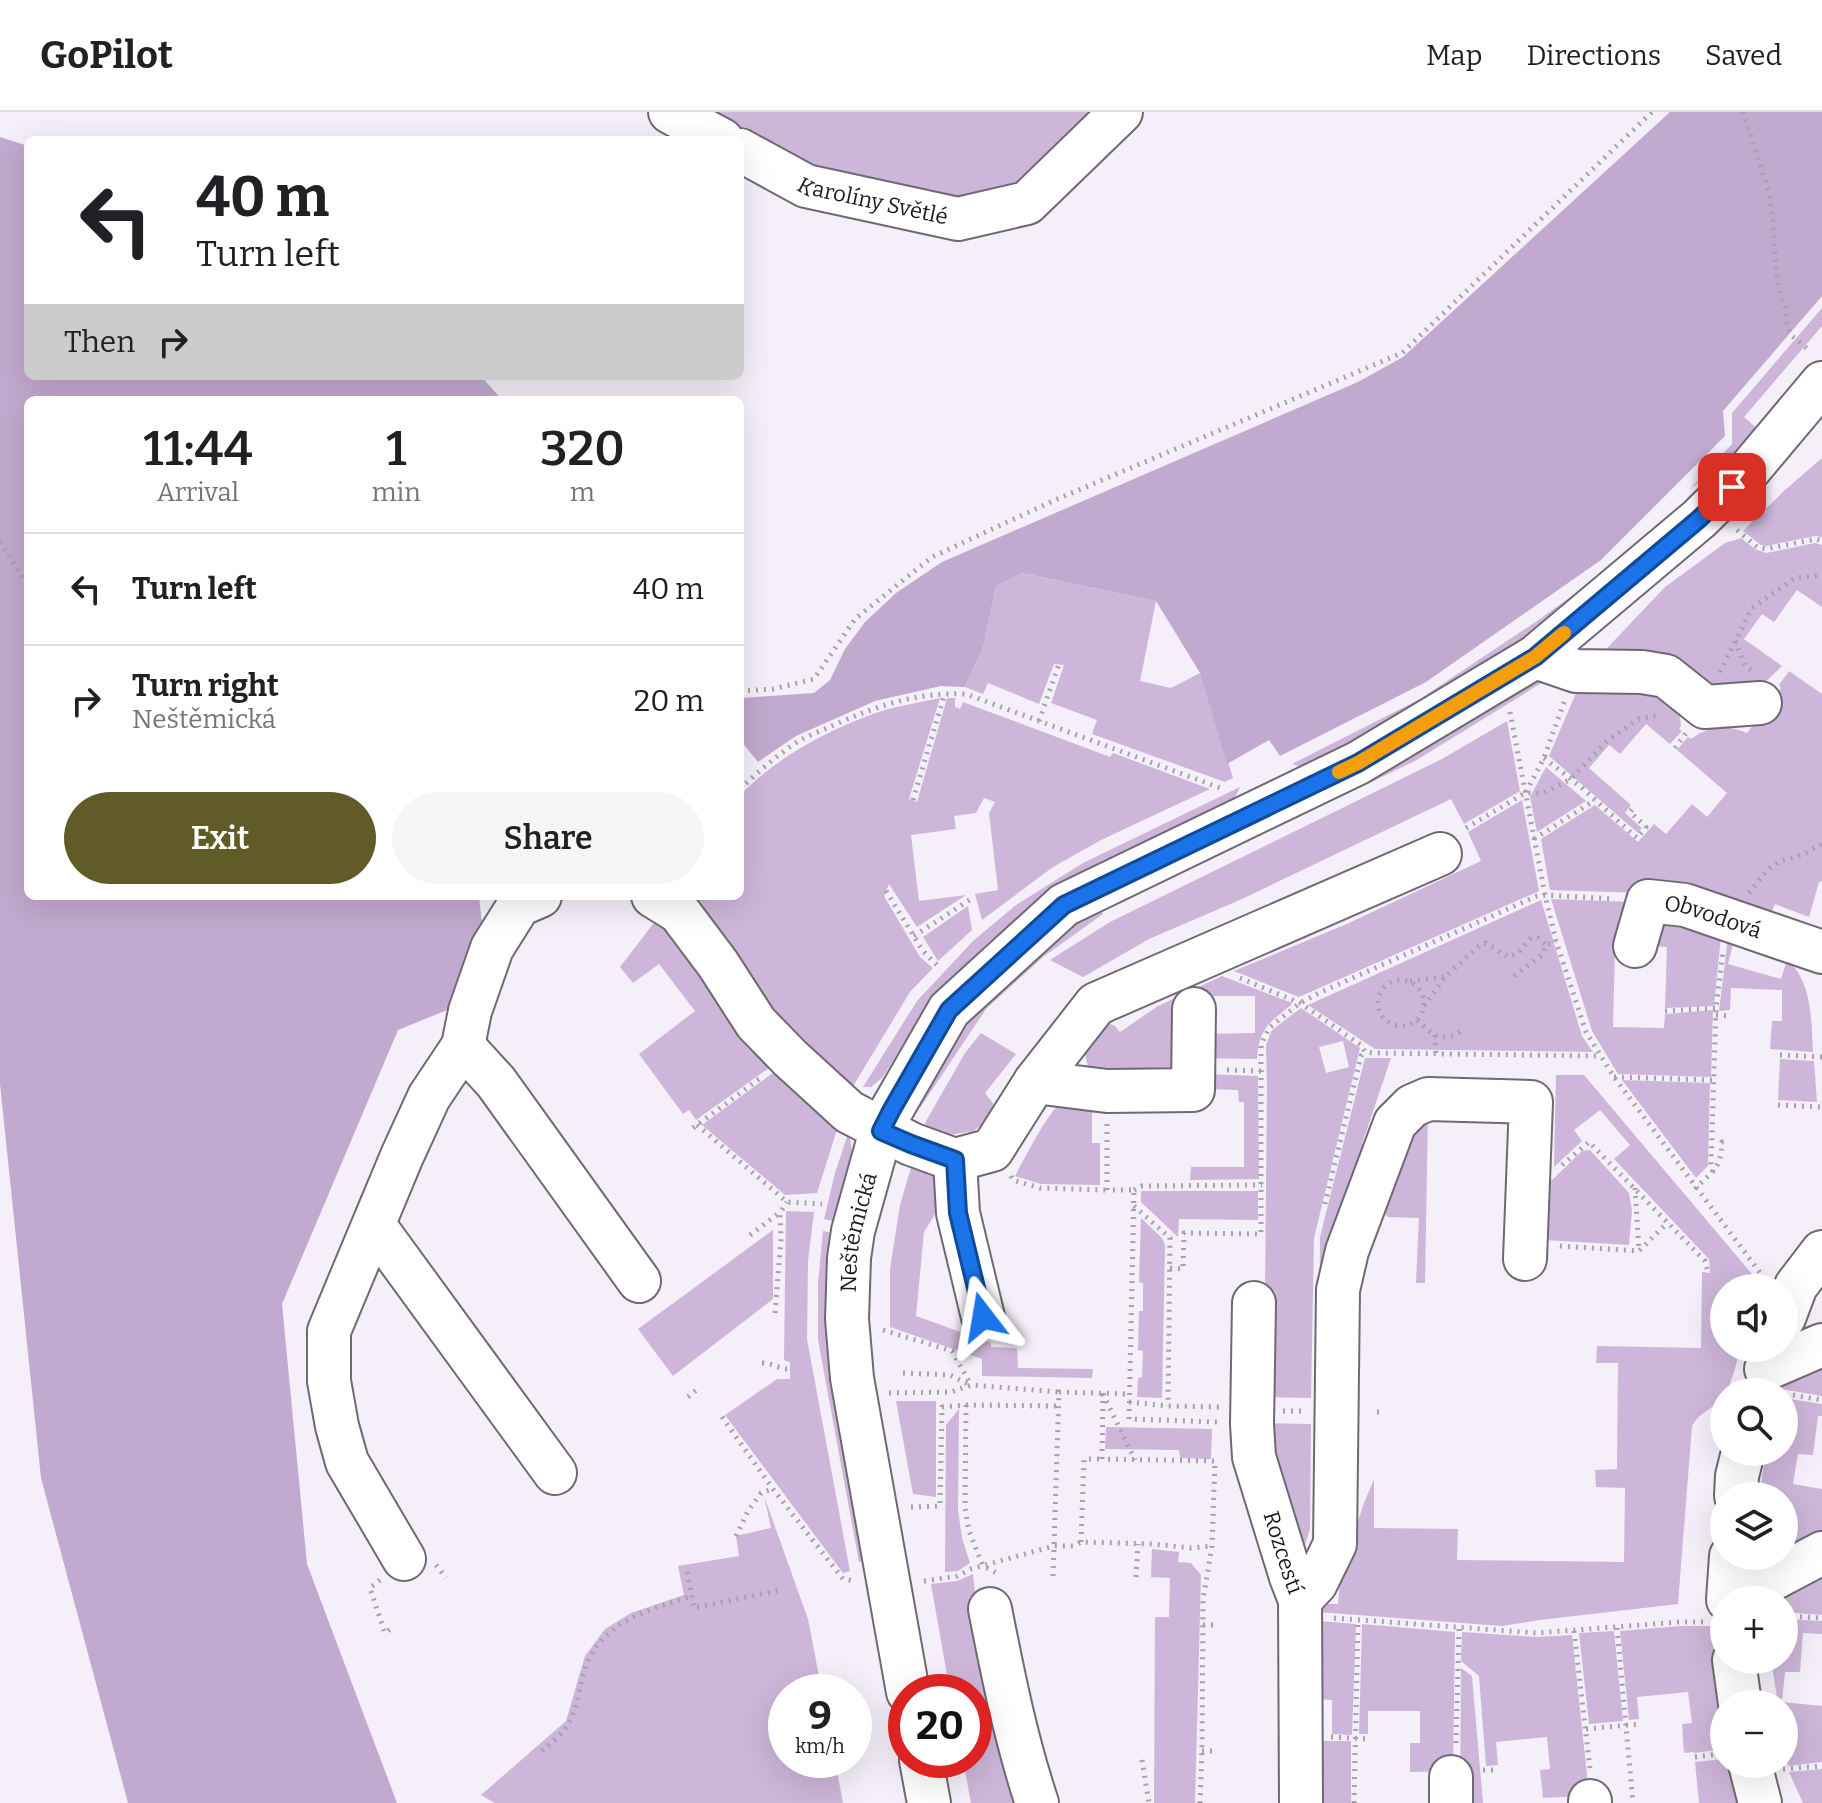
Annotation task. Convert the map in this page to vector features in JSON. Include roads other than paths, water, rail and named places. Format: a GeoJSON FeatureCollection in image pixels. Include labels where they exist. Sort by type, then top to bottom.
{"type":"FeatureCollection","features":[{"type":"Feature","properties":{"kind":"street"},"geometry":{"type":"LineString","coordinates":[[670,112],[715,136]]}},
{"type":"Feature","properties":{"kind":"street","name":"Karolíny Světlé"},"geometry":{"type":"LineString","coordinates":[[744,152],[806,186],[958,219],[1027,203],[1121,112]]}},
{"type":"Feature","properties":{"kind":"street","name":"Neštěmická"},"geometry":{"type":"LineString","coordinates":[[905,1674],[852,1378],[847,1319],[849,1258],[853,1231],[881,1131],[949,1010],[1064,905],[1358,763],[1535,657],[1699,519],[1749,470],[1816,396]]}},
{"type":"Feature","properties":{"kind":"street"},"geometry":{"type":"LineString","coordinates":[[1535,657],[1576,671],[1642,672],[1666,676],[1695,721],[1760,703]]}},
{"type":"Feature","properties":{"kind":"street"},"geometry":{"type":"LineString","coordinates":[[983,1317],[958,1213],[973,1155],[1096,1004],[1453,841]]}},
{"type":"Feature","properties":{"kind":"street"},"geometry":{"type":"LineString","coordinates":[[404,1559],[347,1462],[329,1381],[329,1331],[429,1097],[463,1046],[470,1011],[492,948],[519,900]]}},
{"type":"Feature","properties":{"kind":"street"},"geometry":{"type":"LineString","coordinates":[[660,900],[679,912],[718,964],[756,1023],[849,1112],[911,1144],[973,1155]]}},
{"type":"Feature","properties":{"kind":"street","name":"Obvodová"},"geometry":{"type":"LineString","coordinates":[[1635,946],[1648,901],[1685,905],[1822,952]]}},
{"type":"Feature","properties":{"kind":"street"},"geometry":{"type":"LineString","coordinates":[[1035,1082],[1107,1091],[1193,1090],[1194,1009]]}},
{"type":"Feature","properties":{"kind":"street"},"geometry":{"type":"LineString","coordinates":[[463,1046],[496,1082],[639,1281]]}},
{"type":"Feature","properties":{"kind":"street"},"geometry":{"type":"LineString","coordinates":[[1315,1609],[1316,1583],[1365,1471],[1365,1344],[1342,1273],[1347,1251],[1395,1123],[1412,1106],[1428,1099],[1531,1102],[1525,1259]]}},
{"type":"Feature","properties":{"kind":"street"},"geometry":{"type":"LineString","coordinates":[[374,1225],[555,1473]]}},
{"type":"Feature","properties":{"kind":"street"},"geometry":{"type":"LineString","coordinates":[[1798,1283],[1822,1252]]}},
{"type":"Feature","properties":{"kind":"street","name":"Rozcestí"},"geometry":{"type":"LineString","coordinates":[[1254,1303],[1238,1415],[1291,1577],[1315,1609],[1301,1803]]}},
{"type":"Feature","properties":{"kind":"street"},"geometry":{"type":"LineString","coordinates":[[1771,1376],[1822,1345]]}},
{"type":"Feature","properties":{"kind":"street"},"geometry":{"type":"LineString","coordinates":[[1762,1586],[1822,1553]]}},
{"type":"Feature","properties":{"kind":"street"},"geometry":{"type":"LineString","coordinates":[[994,1592],[1005,1684],[1024,1764],[1037,1803]]}},
{"type":"Feature","properties":{"kind":"street"},"geometry":{"type":"LineString","coordinates":[[924,1778],[929,1803]]}},
{"type":"Feature","properties":{"kind":"street"},"geometry":{"type":"LineString","coordinates":[[1760,1803],[1767,1778]]}}]}
